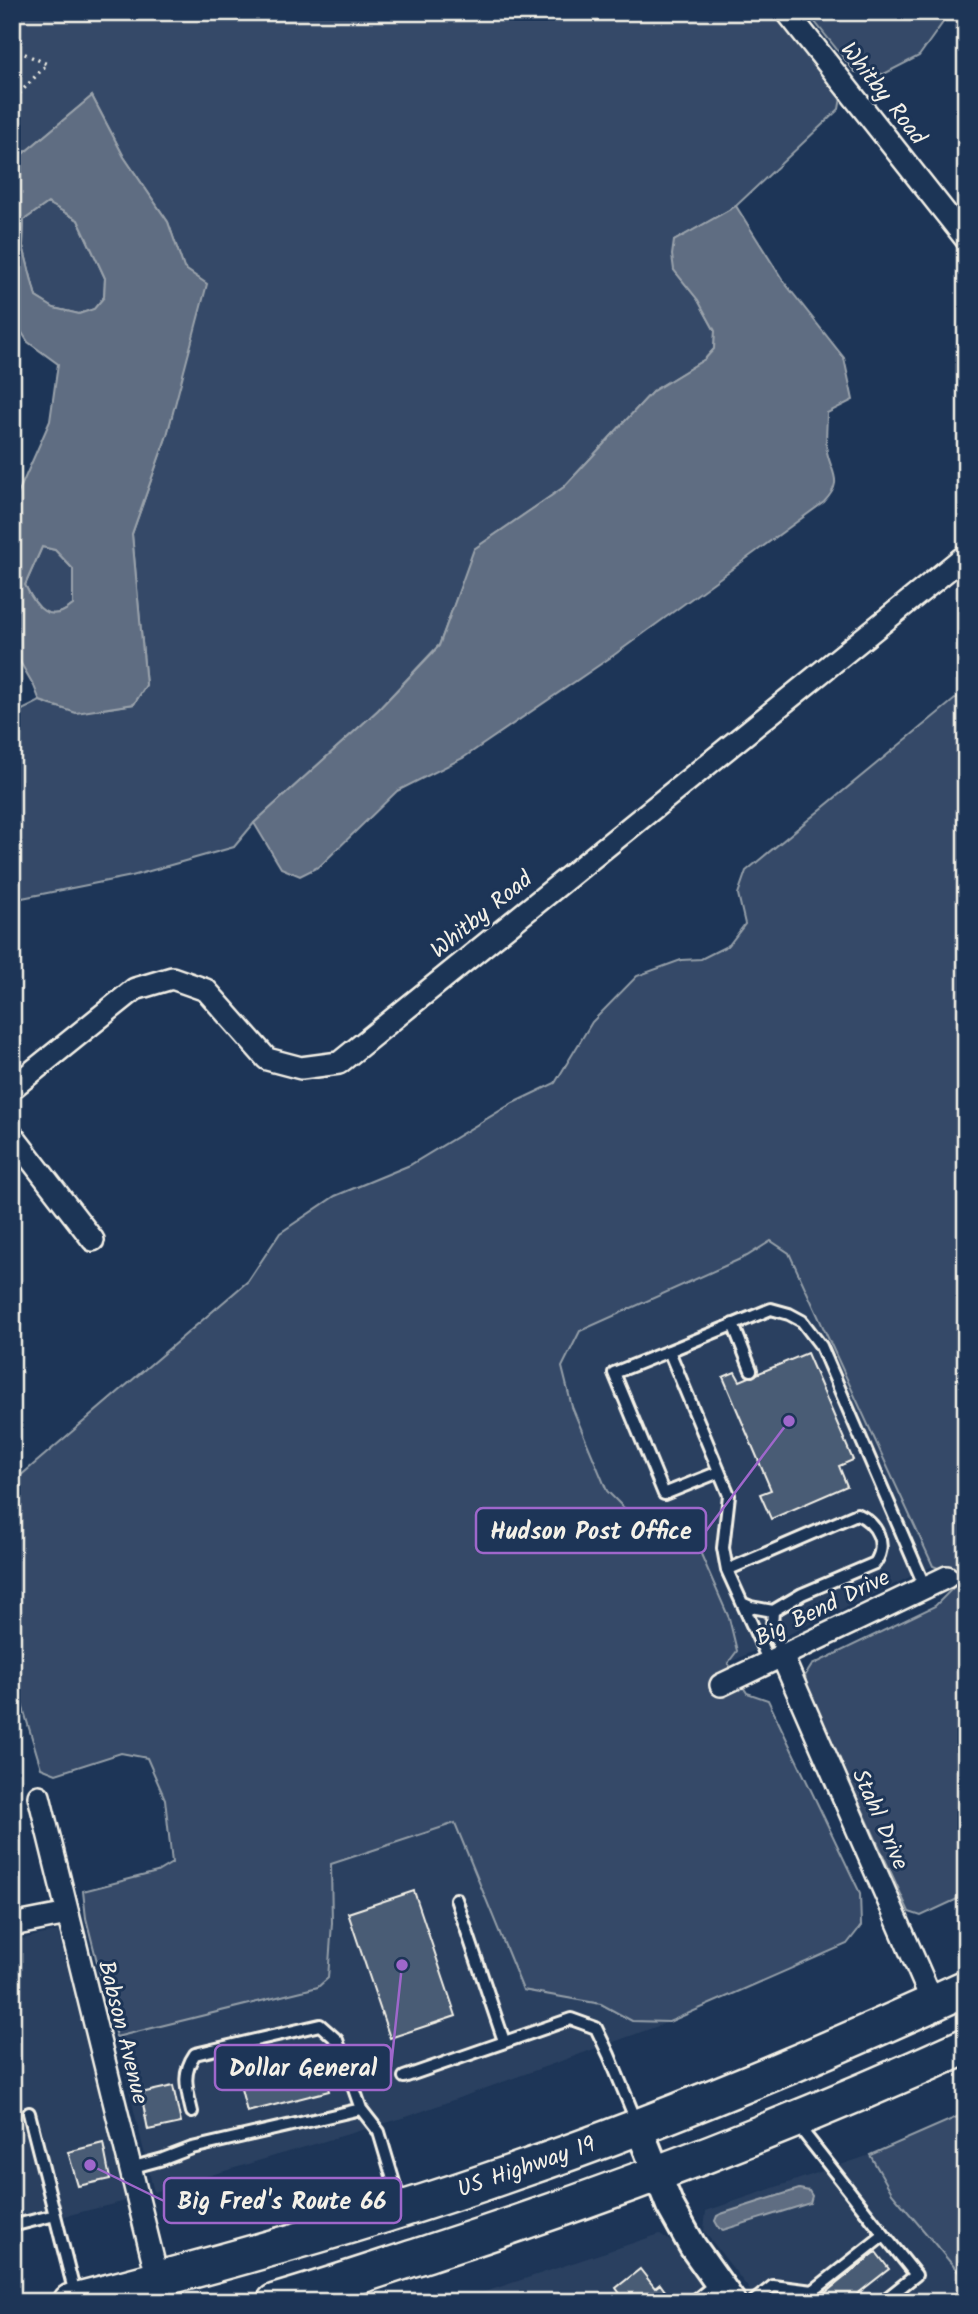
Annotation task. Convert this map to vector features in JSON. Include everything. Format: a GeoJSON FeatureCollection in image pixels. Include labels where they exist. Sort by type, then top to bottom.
{"type":"FeatureCollection","features":[{"type":"Feature","properties":{"kind":"highway","name":"US Highway 19"},"geometry":{"type":"LineString","coordinates":[[74,2301],[150,2291],[273,2248],[514,2172],[638,2126],[845,2043],[966,1988]]}},
{"type":"Feature","properties":{"kind":"highway"},"geometry":{"type":"LineString","coordinates":[[275,2302],[313,2296],[658,2174],[794,2121],[966,2046]]}},
{"type":"Feature","properties":{"kind":"street","name":"Whitby Road"},"geometry":{"type":"LineString","coordinates":[[787,12],[966,239]]}},
{"type":"Feature","properties":{"kind":"street","name":"Whitby Road"},"geometry":{"type":"LineString","coordinates":[[12,1088],[135,989],[172,978],[206,990],[267,1059],[301,1068],[339,1063],[966,555]]}},
{"type":"Feature","properties":{"kind":"street"},"geometry":{"type":"LineString","coordinates":[[12,1135],[93,1240]]}},
{"type":"Feature","properties":{"kind":"street","name":"Big Bend Drive"},"geometry":{"type":"LineString","coordinates":[[721,1685],[947,1577]]}},
{"type":"Feature","properties":{"kind":"street","name":"Stahl Drive"},"geometry":{"type":"LineString","coordinates":[[775,1659],[933,2003]]}},
{"type":"Feature","properties":{"kind":"street","name":"Babson Avenue"},"geometry":{"type":"LineString","coordinates":[[39,1796],[130,2168],[150,2291]]}},
{"type":"Feature","properties":{"kind":"street"},"geometry":{"type":"LineString","coordinates":[[12,1925],[68,1914]]}},
{"type":"Feature","properties":{"kind":"street"},"geometry":{"type":"LineString","coordinates":[[638,2126],[670,2206],[693,2247],[725,2292]]}},
{"type":"Feature","properties":{"kind":"lane"},"geometry":{"type":"LineString","coordinates":[[719,1472],[664,1494],[614,1373],[771,1309],[789,1314],[809,1329],[821,1346],[925,1587]]}},
{"type":"Feature","properties":{"kind":"lane"},"geometry":{"type":"LineString","coordinates":[[733,1324],[751,1370]]}},
{"type":"Feature","properties":{"kind":"lane"},"geometry":{"type":"LineString","coordinates":[[669,1351],[729,1495],[723,1548],[727,1570],[742,1603],[775,1659]]}},
{"type":"Feature","properties":{"kind":"lane"},"geometry":{"type":"LineString","coordinates":[[727,1570],[857,1514],[874,1525],[881,1541],[880,1555],[875,1563],[794,1598],[773,1611],[742,1603]]}},
{"type":"Feature","properties":{"kind":"lane"},"geometry":{"type":"LineString","coordinates":[[773,1611],[775,1659]]}},
{"type":"Feature","properties":{"kind":"lane"},"geometry":{"type":"LineString","coordinates":[[456,1899],[504,2042]]}},
{"type":"Feature","properties":{"kind":"lane"},"geometry":{"type":"LineString","coordinates":[[404,2077],[571,2019],[596,2028],[638,2126]]}},
{"type":"Feature","properties":{"kind":"lane"},"geometry":{"type":"LineString","coordinates":[[192,2112],[186,2080],[188,2064],[195,2054],[320,2025],[325,2027],[337,2040],[361,2109],[379,2132],[401,2208]]}},
{"type":"Feature","properties":{"kind":"lane"},"geometry":{"type":"LineString","coordinates":[[130,2168],[163,2160],[192,2148],[361,2109]]}},
{"type":"Feature","properties":{"kind":"lane"},"geometry":{"type":"LineString","coordinates":[[29,2113],[74,2301]]}},
{"type":"Feature","properties":{"kind":"lane"},"geometry":{"type":"LineString","coordinates":[[794,2121],[916,2275],[882,2302]]}},
{"type":"Feature","properties":{"kind":"lane"},"geometry":{"type":"LineString","coordinates":[[12,2226],[55,2215]]}},
{"type":"Feature","properties":{"kind":"lane"},"geometry":{"type":"LineString","coordinates":[[752,2302],[773,2286],[813,2291],[884,2235]]}},
{"type":"Feature","properties":{"kind":"lane"},"geometry":{"type":"LineString","coordinates":[[813,2291],[821,2302]]}},
{"type":"Feature","properties":{"kind":"lane"},"geometry":{"type":"LineString","coordinates":[[693,2302],[725,2292]]}},
{"type":"Feature","properties":{"kind":"path"},"geometry":{"type":"LineString","coordinates":[[12,48],[47,64],[12,104]]}},
{"type":"Feature","properties":{"kind":"shaded area"},"geometry":{"type":"Polygon","coordinates":[[[12,12],[773,12],[841,98],[839,109],[736,206],[674,241],[674,270],[698,300],[715,331],[714,349],[705,359],[653,391],[564,487],[475,549],[439,645],[378,710],[254,823],[234,847],[132,876],[12,900],[12,717],[40,701],[74,709],[134,704],[146,685],[132,534],[167,435],[182,373],[184,269],[168,222],[124,157],[92,96],[18,158],[12,167],[12,12]]]}},
{"type":"Feature","properties":{"kind":"shaded area"},"geometry":{"type":"Polygon","coordinates":[[[807,12],[949,14],[919,56],[884,74],[855,72],[807,12]]]}},
{"type":"Feature","properties":{"kind":"shaded area"},"geometry":{"type":"Polygon","coordinates":[[[92,96],[124,157],[168,222],[184,268],[207,284],[167,435],[132,534],[146,685],[134,704],[76,713],[40,701],[12,648],[12,507],[50,421],[58,364],[28,342],[12,317],[12,167],[18,158],[92,96]],[[48,203],[24,220],[23,246],[36,297],[54,308],[79,314],[94,309],[104,297],[105,278],[78,220],[48,203]],[[42,547],[25,585],[39,607],[50,614],[57,614],[73,605],[73,569],[55,550],[42,547]]]}},
{"type":"Feature","properties":{"kind":"shaded area"},"geometry":{"type":"Polygon","coordinates":[[[48,203],[78,220],[105,278],[104,297],[94,309],[79,314],[53,308],[36,297],[23,246],[24,220],[48,203]]]}},
{"type":"Feature","properties":{"kind":"shaded area"},"geometry":{"type":"Polygon","coordinates":[[[736,206],[784,282],[844,358],[853,400],[827,413],[826,447],[835,478],[834,489],[830,495],[614,655],[463,758],[397,791],[320,866],[300,876],[281,868],[254,823],[378,710],[439,646],[474,549],[564,487],[653,391],[705,359],[714,349],[715,331],[698,300],[674,270],[674,241],[736,206]]]}},
{"type":"Feature","properties":{"kind":"shaded area"},"geometry":{"type":"Polygon","coordinates":[[[42,547],[55,550],[73,569],[73,605],[56,614],[50,614],[38,607],[25,585],[42,547]]]}},
{"type":"Feature","properties":{"kind":"shaded area"},"geometry":{"type":"Polygon","coordinates":[[[966,690],[966,1895],[921,1916],[909,1912],[807,1688],[805,1676],[812,1665],[935,1606],[960,1581],[959,1576],[933,1566],[789,1253],[771,1241],[747,1256],[580,1331],[562,1367],[572,1407],[607,1491],[625,1509],[675,1519],[694,1538],[729,1618],[737,1651],[728,1663],[747,1693],[768,1700],[860,1893],[861,1926],[847,1944],[669,2022],[632,2021],[601,2004],[523,1990],[455,1823],[331,1864],[332,1923],[328,1978],[318,1987],[116,2037],[86,1918],[83,1891],[157,1872],[172,1863],[165,1799],[147,1758],[121,1753],[56,1774],[41,1768],[12,1671],[12,1483],[248,1281],[280,1233],[335,1196],[410,1165],[513,1103],[555,1083],[592,1022],[637,976],[681,960],[701,959],[729,945],[745,924],[738,894],[746,871],[966,690]]]}},
{"type":"Feature","properties":{"kind":"shaded area"},"geometry":{"type":"Polygon","coordinates":[[[771,1241],[789,1253],[933,1566],[728,1663],[646,1515],[625,1509],[607,1491],[572,1407],[562,1366],[580,1331],[747,1256],[771,1241]]]}},
{"type":"Feature","properties":{"kind":"shaded area"},"geometry":{"type":"Polygon","coordinates":[[[455,1823],[523,1990],[601,2004],[632,2021],[669,2022],[409,2116],[154,2192],[116,2037],[318,1987],[332,1923],[331,1864],[455,1823]]]}},
{"type":"Feature","properties":{"kind":"shaded area"},"geometry":{"type":"Polygon","coordinates":[[[58,1931],[126,2201],[12,2229],[12,1941],[58,1931]]]}},
{"type":"Feature","properties":{"kind":"shaded area"},"geometry":{"type":"Polygon","coordinates":[[[966,2113],[966,2281],[892,2193],[870,2155],[966,2113]]]}},
{"type":"Feature","properties":{"kind":"shaded area"},"geometry":{"type":"Polygon","coordinates":[[[870,2155],[892,2193],[966,2281],[966,2302],[759,2302],[704,2231],[706,2211],[870,2155]]]}},
{"type":"Feature","properties":{"kind":"shaded area"},"geometry":{"type":"Polygon","coordinates":[[[799,2189],[809,2191],[812,2196],[810,2203],[723,2230],[715,2221],[721,2214],[799,2189]]]}},
{"type":"Feature","properties":{"kind":"shaded area"},"geometry":{"type":"Polygon","coordinates":[[[660,2234],[673,2243],[716,2302],[455,2302],[660,2234]]]}},
{"type":"Feature","properties":{"kind":"building"},"geometry":{"type":"Polygon","coordinates":[[[807,1353],[853,1460],[839,1466],[847,1486],[771,1519],[760,1494],[771,1490],[723,1377],[735,1372],[740,1381],[807,1353]]]}},
{"type":"Feature","properties":{"kind":"building"},"geometry":{"type":"Polygon","coordinates":[[[414,1891],[456,2016],[390,2038],[348,1913],[414,1891]]]}},
{"type":"Feature","properties":{"kind":"building"},"geometry":{"type":"Polygon","coordinates":[[[320,2060],[329,2091],[247,2112],[239,2081],[320,2060]]]}},
{"type":"Feature","properties":{"kind":"building"},"geometry":{"type":"Polygon","coordinates":[[[173,2086],[181,2123],[148,2130],[141,2093],[173,2086]]]}},
{"type":"Feature","properties":{"kind":"building"},"geometry":{"type":"Polygon","coordinates":[[[103,2143],[110,2179],[78,2186],[68,2152],[103,2143]]]}},
{"type":"Feature","properties":{"kind":"building"},"geometry":{"type":"Polygon","coordinates":[[[876,2252],[889,2269],[847,2302],[832,2302],[825,2293],[876,2252]]]}},
{"type":"Feature","properties":{"kind":"building"},"geometry":{"type":"Polygon","coordinates":[[[640,2269],[655,2288],[660,2284],[673,2302],[626,2302],[616,2288],[640,2269]]]}},
{"type":"Feature","properties":{"kind":"place","name":"Hudson Post Office"},"geometry":{"type":"Point","coordinates":[789,1421]}},
{"type":"Feature","properties":{"kind":"place","name":"Dollar General"},"geometry":{"type":"Point","coordinates":[402,1965]}},
{"type":"Feature","properties":{"kind":"place","name":"Big Fred's Route 66"},"geometry":{"type":"Point","coordinates":[90,2165]}}]}
